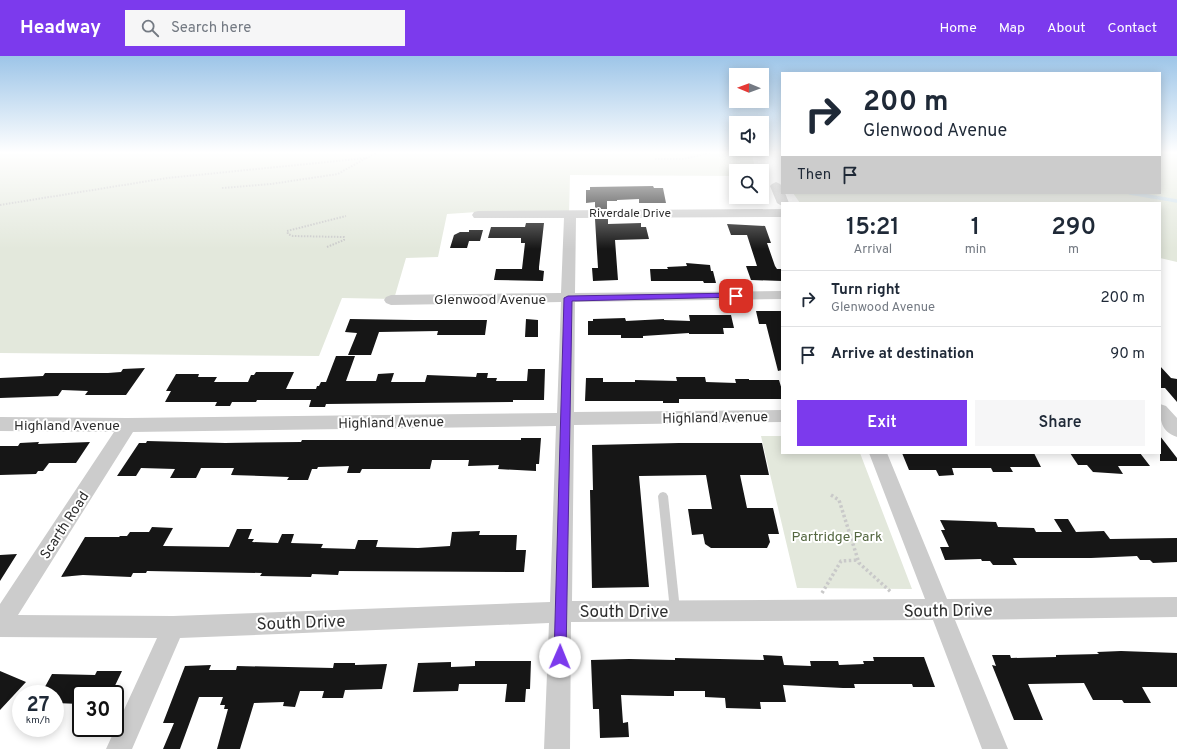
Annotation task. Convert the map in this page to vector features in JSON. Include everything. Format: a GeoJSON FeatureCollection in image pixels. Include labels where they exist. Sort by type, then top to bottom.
{"type":"FeatureCollection","features":[{"type":"Feature","properties":{"kind":"street"},"geometry":{"type":"LineString","coordinates":[[776,186],[782,202]]}},
{"type":"Feature","properties":{"kind":"street","name":"Riverdale Drive"},"geometry":{"type":"LineString","coordinates":[[478,215],[781,212]]}},
{"type":"Feature","properties":{"kind":"street"},"geometry":{"type":"LineString","coordinates":[[558,749],[570,214]]}},
{"type":"Feature","properties":{"kind":"street","name":"Glenwood Avenue"},"geometry":{"type":"LineString","coordinates":[[391,300],[781,295]]}},
{"type":"Feature","properties":{"kind":"street"},"geometry":{"type":"LineString","coordinates":[[1165,413],[1177,430]]}},
{"type":"Feature","properties":{"kind":"street","name":"Highland Avenue"},"geometry":{"type":"LineString","coordinates":[[0,424],[128,425],[781,416]]}},
{"type":"Feature","properties":{"kind":"street","name":"Scarth Road"},"geometry":{"type":"LineString","coordinates":[[0,625],[128,425]]}},
{"type":"Feature","properties":{"kind":"street"},"geometry":{"type":"LineString","coordinates":[[878,454],[995,749]]}},
{"type":"Feature","properties":{"kind":"street","name":"South Drive"},"geometry":{"type":"LineString","coordinates":[[0,625],[174,627],[561,612],[1177,607]]}},
{"type":"Feature","properties":{"kind":"street"},"geometry":{"type":"LineString","coordinates":[[119,749],[174,627]]}},
{"type":"Feature","properties":{"kind":"lane"},"geometry":{"type":"LineString","coordinates":[[663,496],[675,611]]}},
{"type":"Feature","properties":{"kind":"path"},"geometry":{"type":"LineString","coordinates":[[0,205],[128,184]]}},
{"type":"Feature","properties":{"kind":"path"},"geometry":{"type":"LineString","coordinates":[[222,188],[267,184]]}},
{"type":"Feature","properties":{"kind":"path"},"geometry":{"type":"LineString","coordinates":[[327,247],[344,240],[344,237],[293,236],[288,234],[287,231],[346,216]]}},
{"type":"Feature","properties":{"kind":"path"},"geometry":{"type":"LineString","coordinates":[[831,495],[839,500],[859,563],[913,610]]}},
{"type":"Feature","properties":{"kind":"path"},"geometry":{"type":"LineString","coordinates":[[812,611],[841,560],[858,560]]}},
{"type":"Feature","properties":{"kind":"green space"},"geometry":{"type":"Polygon","coordinates":[[[0,184],[570,184],[569,214],[477,212],[447,214],[438,257],[406,258],[394,299],[342,298],[319,356],[0,353],[0,184]]]}},
{"type":"Feature","properties":{"kind":"green space"},"geometry":{"type":"Polygon","coordinates":[[[1161,184],[1177,184],[1177,262],[1161,258],[1161,202],[799,202],[794,194],[1161,194],[1161,184]]]}},
{"type":"Feature","properties":{"kind":"green space","name":"Partridge Park"},"geometry":{"type":"Polygon","coordinates":[[[761,436],[781,436],[781,454],[860,454],[912,589],[797,588],[761,436]]]}},
{"type":"Feature","properties":{"kind":"building"},"geometry":{"type":"Polygon","coordinates":[[[653,186],[654,188],[663,188],[666,203],[639,203],[639,199],[617,200],[607,201],[607,209],[595,209],[595,202],[586,203],[586,190],[590,190],[590,187],[653,186]]]}},
{"type":"Feature","properties":{"kind":"building"},"geometry":{"type":"Polygon","coordinates":[[[595,219],[608,219],[608,224],[641,223],[641,227],[646,227],[649,239],[615,240],[618,280],[593,281],[592,268],[598,268],[595,219]]]}},
{"type":"Feature","properties":{"kind":"building"},"geometry":{"type":"Polygon","coordinates":[[[526,223],[544,223],[539,267],[539,270],[544,271],[543,281],[494,280],[496,269],[522,269],[525,243],[521,243],[521,238],[488,238],[491,227],[525,227],[526,223]]]}},
{"type":"Feature","properties":{"kind":"building"},"geometry":{"type":"Polygon","coordinates":[[[727,224],[765,226],[771,243],[767,243],[775,266],[777,269],[781,269],[781,281],[751,280],[746,266],[757,266],[747,235],[731,235],[727,224]]]}},
{"type":"Feature","properties":{"kind":"building"},"geometry":{"type":"Polygon","coordinates":[[[469,230],[483,230],[480,241],[469,241],[467,248],[450,248],[454,235],[460,232],[469,232],[469,230]]]}},
{"type":"Feature","properties":{"kind":"building"},"geometry":{"type":"Polygon","coordinates":[[[686,263],[710,265],[716,283],[704,283],[703,281],[651,281],[650,269],[668,269],[667,267],[687,266],[686,263]]]}},
{"type":"Feature","properties":{"kind":"building"},"geometry":{"type":"Polygon","coordinates":[[[756,311],[781,311],[781,370],[778,371],[766,324],[759,324],[756,311]]]}},
{"type":"Feature","properties":{"kind":"building"},"geometry":{"type":"Polygon","coordinates":[[[689,315],[731,315],[734,328],[723,328],[724,334],[689,333],[643,336],[643,338],[621,338],[621,335],[588,335],[588,321],[593,321],[593,319],[625,318],[626,321],[664,319],[690,321],[689,315]]]}},
{"type":"Feature","properties":{"kind":"building"},"geometry":{"type":"Polygon","coordinates":[[[350,319],[487,320],[485,335],[437,335],[438,331],[379,332],[371,355],[348,355],[357,333],[345,332],[350,319]]]}},
{"type":"Feature","properties":{"kind":"building"},"geometry":{"type":"Polygon","coordinates":[[[526,319],[538,320],[538,337],[525,337],[526,319]]]}},
{"type":"Feature","properties":{"kind":"building"},"geometry":{"type":"Polygon","coordinates":[[[336,356],[355,356],[346,381],[376,381],[378,374],[394,373],[391,382],[425,382],[427,375],[476,377],[477,373],[488,373],[487,378],[497,378],[496,381],[527,381],[528,369],[545,369],[544,400],[513,400],[513,402],[326,404],[325,407],[309,407],[311,400],[257,400],[256,402],[232,402],[230,406],[215,406],[217,402],[165,402],[171,391],[166,391],[176,374],[199,374],[198,377],[217,377],[214,382],[248,382],[251,375],[254,375],[256,372],[294,372],[286,389],[316,389],[321,382],[326,382],[336,356]]]}},
{"type":"Feature","properties":{"kind":"building"},"geometry":{"type":"Polygon","coordinates":[[[1161,367],[1171,378],[1177,379],[1177,402],[1165,388],[1161,388],[1161,367]]]}},
{"type":"Feature","properties":{"kind":"building"},"geometry":{"type":"Polygon","coordinates":[[[145,368],[126,395],[85,395],[88,391],[62,390],[58,396],[0,398],[0,378],[43,376],[45,373],[108,373],[121,372],[123,369],[145,368]]]}},
{"type":"Feature","properties":{"kind":"building"},"geometry":{"type":"Polygon","coordinates":[[[676,377],[705,377],[706,382],[736,383],[735,379],[779,380],[781,387],[781,399],[679,399],[679,403],[663,403],[663,401],[585,401],[586,378],[603,378],[603,382],[635,382],[635,380],[677,381],[676,377]]]}},
{"type":"Feature","properties":{"kind":"building"},"geometry":{"type":"Polygon","coordinates":[[[1161,437],[1177,458],[1177,461],[1160,461],[1161,437]]]}},
{"type":"Feature","properties":{"kind":"building"},"geometry":{"type":"Polygon","coordinates":[[[521,438],[541,438],[539,464],[536,464],[536,471],[498,469],[499,465],[468,466],[469,460],[432,460],[430,469],[362,469],[360,473],[347,473],[349,466],[318,467],[317,469],[312,469],[308,480],[287,480],[289,477],[231,475],[234,468],[201,468],[196,478],[170,478],[175,469],[141,468],[136,476],[117,476],[139,443],[146,443],[147,441],[225,443],[301,442],[302,440],[521,440],[521,438]]]}},
{"type":"Feature","properties":{"kind":"building"},"geometry":{"type":"Polygon","coordinates":[[[39,442],[38,444],[90,442],[76,463],[49,463],[43,471],[38,471],[36,474],[0,475],[0,446],[18,446],[20,443],[39,442]]]}},
{"type":"Feature","properties":{"kind":"building"},"geometry":{"type":"Polygon","coordinates":[[[762,443],[769,475],[740,475],[747,508],[773,508],[779,534],[768,534],[770,542],[767,548],[711,548],[705,544],[703,534],[692,535],[688,509],[712,509],[706,475],[639,476],[649,587],[592,588],[590,490],[593,490],[592,445],[762,443]]]}},
{"type":"Feature","properties":{"kind":"building"},"geometry":{"type":"Polygon","coordinates":[[[902,454],[1034,454],[1041,467],[1010,467],[1013,472],[993,472],[991,468],[952,468],[954,475],[939,476],[936,470],[909,470],[902,454]]]}},
{"type":"Feature","properties":{"kind":"building"},"geometry":{"type":"Polygon","coordinates":[[[1071,454],[1141,454],[1150,466],[1118,466],[1123,474],[1093,472],[1087,465],[1078,465],[1071,454]]]}},
{"type":"Feature","properties":{"kind":"building"},"geometry":{"type":"Polygon","coordinates":[[[1054,519],[1068,519],[1076,532],[1104,531],[1110,539],[1177,538],[1177,562],[1153,563],[1150,560],[1140,560],[1137,556],[1091,558],[1013,558],[1017,565],[993,565],[990,561],[982,561],[981,559],[945,560],[940,547],[949,547],[941,530],[945,530],[940,520],[996,522],[998,527],[1034,528],[1036,532],[1062,532],[1054,519]]]}},
{"type":"Feature","properties":{"kind":"building"},"geometry":{"type":"Polygon","coordinates":[[[152,527],[173,528],[163,546],[229,547],[237,529],[252,529],[248,539],[254,539],[252,542],[278,543],[282,534],[294,534],[291,543],[323,544],[321,548],[355,549],[358,540],[378,540],[376,547],[418,548],[450,546],[452,532],[480,531],[479,535],[517,535],[516,550],[526,550],[524,572],[339,571],[338,575],[312,574],[311,577],[260,576],[262,573],[147,571],[146,573],[133,573],[131,577],[83,575],[61,577],[85,537],[127,536],[130,532],[149,532],[152,527]]]}},
{"type":"Feature","properties":{"kind":"building"},"geometry":{"type":"Polygon","coordinates":[[[17,554],[0,581],[0,555],[17,554]]]}},
{"type":"Feature","properties":{"kind":"building"},"geometry":{"type":"Polygon","coordinates":[[[1121,651],[1177,653],[1177,687],[1142,687],[1151,703],[1124,703],[1122,700],[1093,700],[1084,683],[1028,684],[1043,720],[1014,720],[992,665],[996,666],[992,655],[1010,655],[1011,658],[1056,657],[1056,655],[1099,654],[1097,652],[1121,651]]]}},
{"type":"Feature","properties":{"kind":"building"},"geometry":{"type":"Polygon","coordinates":[[[763,655],[782,656],[784,665],[811,666],[810,661],[838,661],[839,665],[864,664],[863,661],[874,661],[873,657],[924,657],[935,687],[913,687],[912,684],[854,684],[855,688],[783,685],[786,702],[760,702],[761,709],[726,708],[725,698],[705,697],[705,691],[674,691],[674,696],[621,695],[623,723],[628,722],[629,737],[600,738],[599,709],[593,709],[591,660],[675,660],[675,658],[764,660],[763,655]]]}},
{"type":"Feature","properties":{"kind":"building"},"geometry":{"type":"Polygon","coordinates":[[[475,661],[531,661],[530,689],[526,689],[525,702],[505,702],[507,684],[459,684],[458,691],[413,692],[418,663],[451,662],[451,667],[475,666],[475,661]]]}},
{"type":"Feature","properties":{"kind":"building"},"geometry":{"type":"Polygon","coordinates":[[[334,663],[355,663],[355,665],[387,664],[382,689],[345,690],[343,698],[322,698],[324,691],[300,691],[295,707],[283,706],[284,702],[254,703],[240,749],[217,749],[228,709],[224,709],[225,705],[220,705],[223,697],[199,697],[180,749],[163,749],[174,723],[163,723],[185,666],[211,665],[209,670],[236,670],[237,666],[333,668],[334,663]]]}},
{"type":"Feature","properties":{"kind":"building"},"geometry":{"type":"Polygon","coordinates":[[[0,671],[26,682],[23,685],[12,685],[12,697],[0,710],[0,671]]]}},
{"type":"Feature","properties":{"kind":"building"},"geometry":{"type":"Polygon","coordinates":[[[97,671],[122,671],[115,685],[72,685],[72,704],[64,703],[64,685],[46,685],[52,674],[95,675],[97,671]]]}},
{"type":"Feature","properties":{"kind":"waterway"},"geometry":{"type":"LineString","coordinates":[[1136,194],[1177,201]]}},
{"type":"Feature","properties":{"kind":"route"},"geometry":{"type":"LineString","coordinates":[[560,657],[568,298],[736,296]]}}]}
